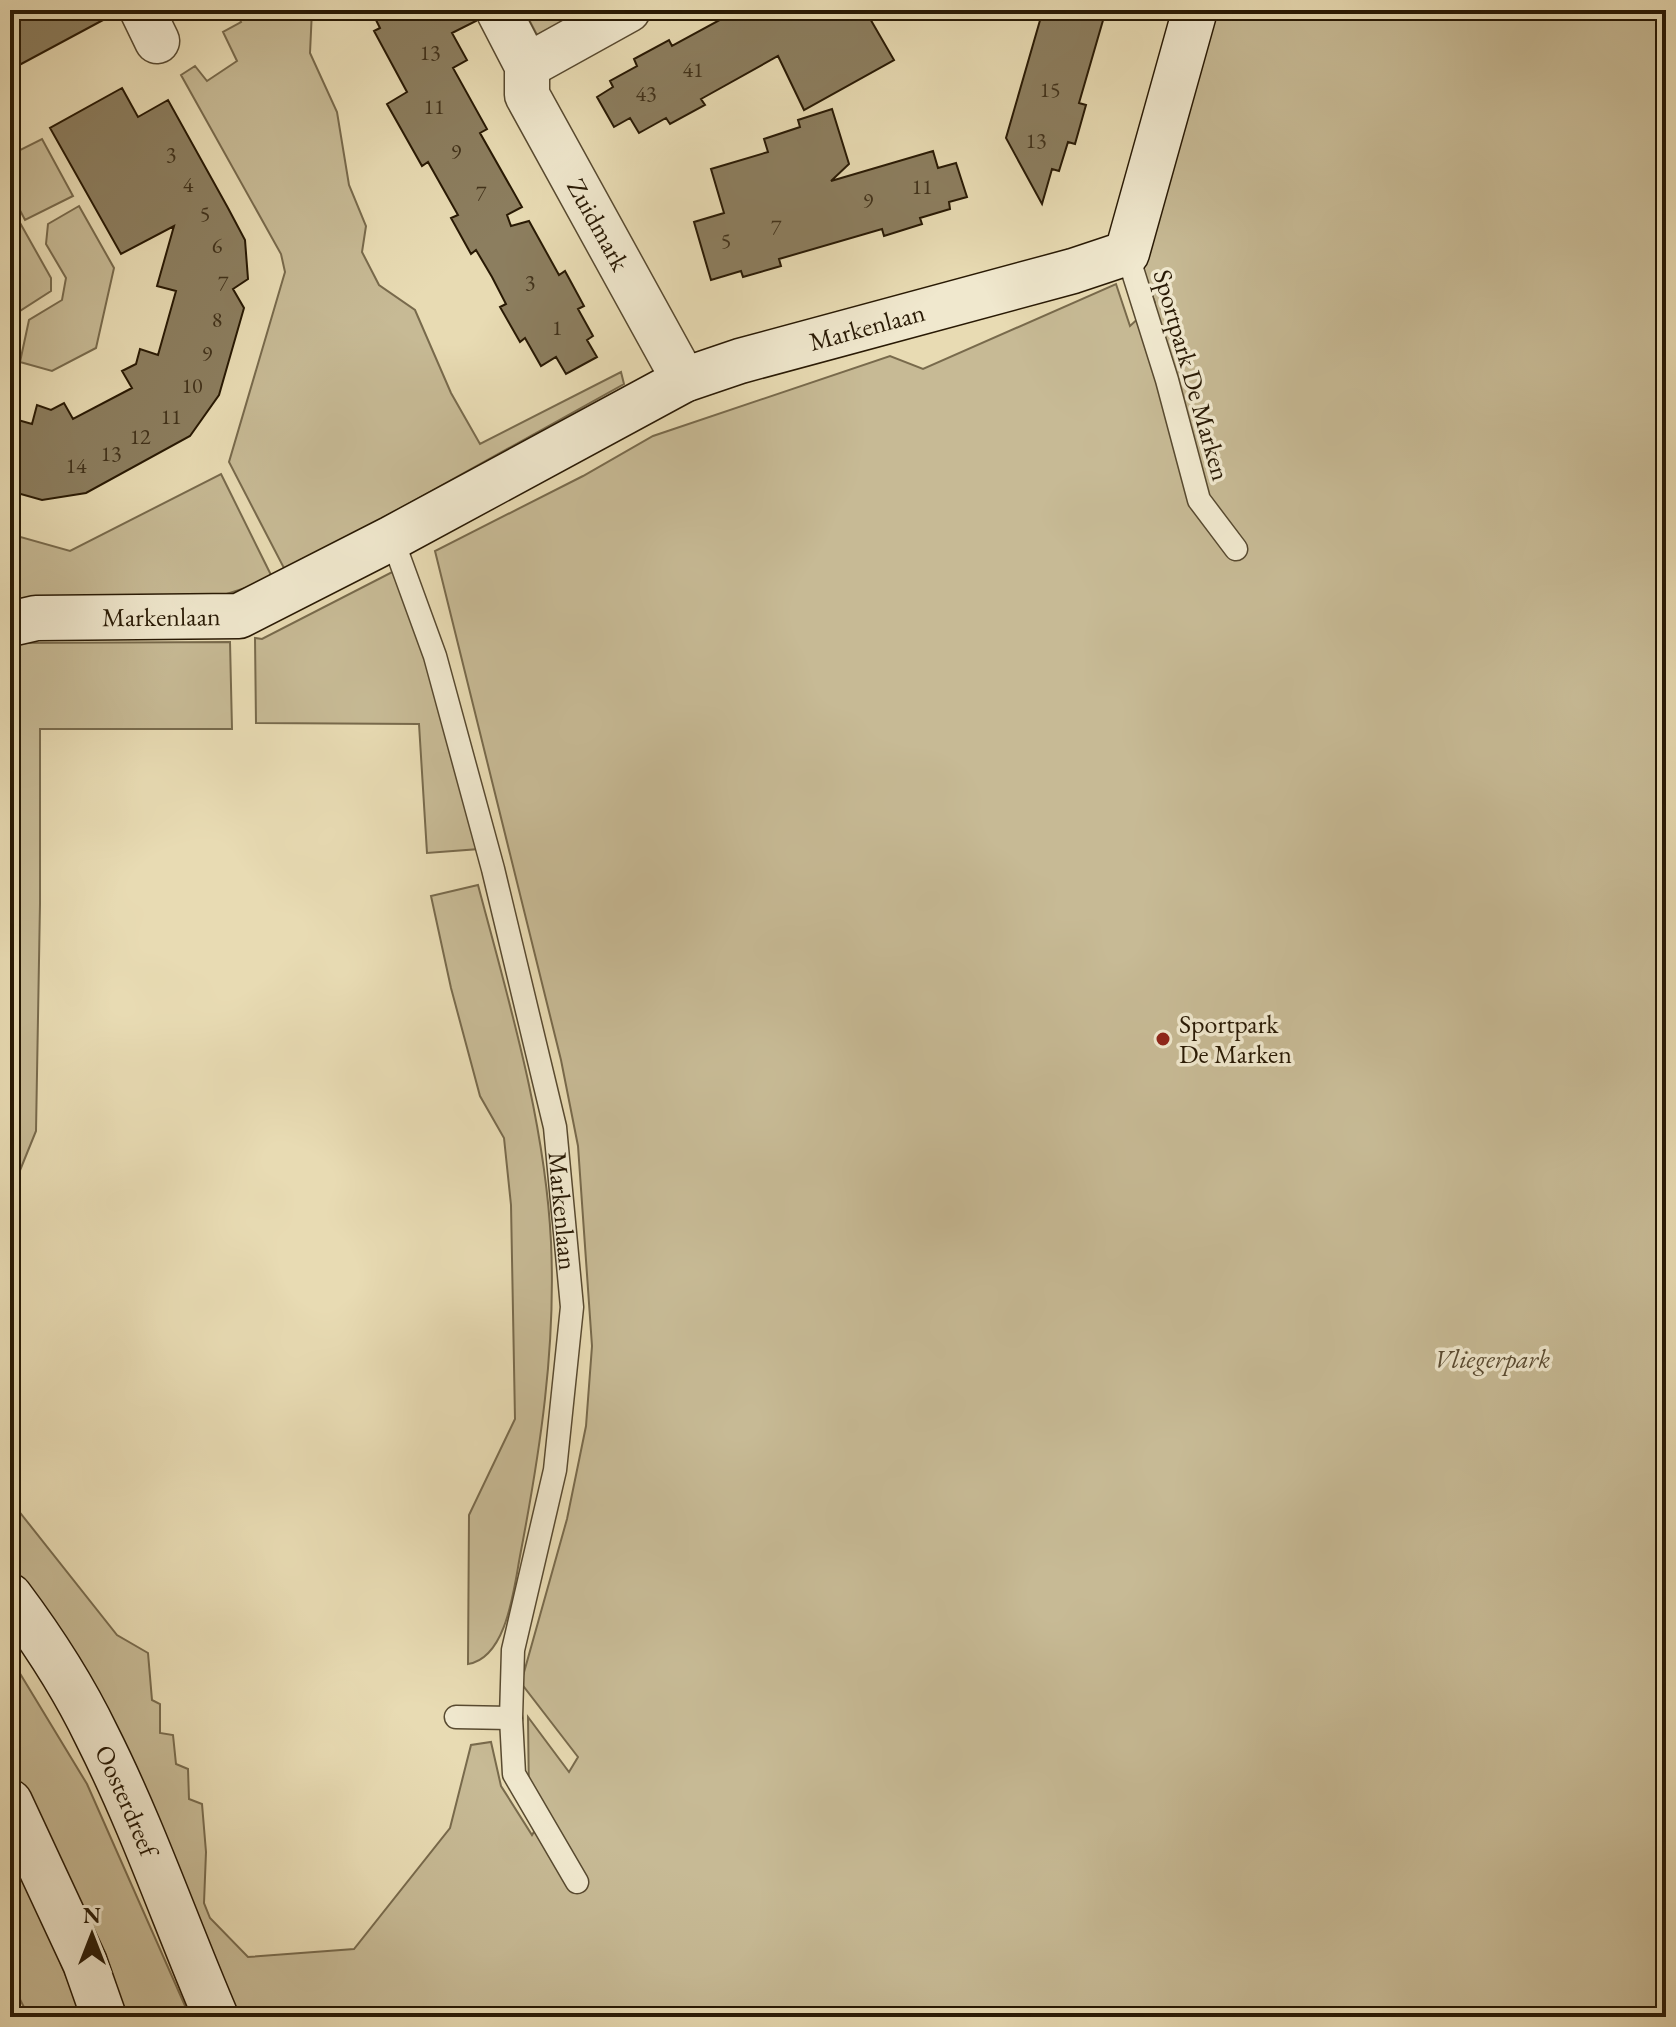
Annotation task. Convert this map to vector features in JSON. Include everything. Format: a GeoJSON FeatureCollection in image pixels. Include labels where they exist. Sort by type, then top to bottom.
{"type":"FeatureCollection","features":[{"type":"Feature","properties":{"kind":"street","name":"Zuidmark"},"geometry":{"type":"LineString","coordinates":[[498,10],[527,66],[527,95],[684,380]]}},
{"type":"Feature","properties":{"kind":"street"},"geometry":{"type":"LineString","coordinates":[[527,66],[628,10]]}},
{"type":"Feature","properties":{"kind":"street"},"geometry":{"type":"LineString","coordinates":[[1127,253],[1195,10]]}},
{"type":"Feature","properties":{"kind":"street","name":"Markenlaan"},"geometry":{"type":"LineString","coordinates":[[10,624],[36,618],[239,616],[392,538],[684,380],[740,361],[1073,271],[1127,253]]}},
{"type":"Feature","properties":{"kind":"street","name":"Oosterdreef"},"geometry":{"type":"LineString","coordinates":[[10,1596],[46,1644],[97,1735],[136,1821],[216,2017]]}},
{"type":"Feature","properties":{"kind":"street"},"geometry":{"type":"LineString","coordinates":[[10,1802],[85,1963],[104,2017]]}},
{"type":"Feature","properties":{"kind":"lane","name":"Sportpark De Marken"},"geometry":{"type":"LineString","coordinates":[[1127,253],[1167,380],[1199,500],[1236,549]]}},
{"type":"Feature","properties":{"kind":"lane","name":"Markenlaan"},"geometry":{"type":"LineString","coordinates":[[392,538],[435,656],[493,869],[557,1142],[572,1307],[555,1470],[513,1650],[511,1718],[514,1774],[577,1882]]}},
{"type":"Feature","properties":{"kind":"lane"},"geometry":{"type":"LineString","coordinates":[[456,1717],[511,1718]]}},
{"type":"Feature","properties":{"kind":"green space"},"geometry":{"type":"Polygon","coordinates":[[[235,10],[312,10],[310,53],[337,112],[349,185],[366,226],[362,252],[379,285],[415,310],[451,393],[480,444],[621,372],[624,384],[286,572],[229,462],[285,272],[281,254],[181,75],[195,66],[207,81],[237,61],[223,32],[241,22],[235,10]]]}},
{"type":"Feature","properties":{"kind":"green space"},"geometry":{"type":"Polygon","coordinates":[[[524,10],[590,10],[537,35],[524,10]]]}},
{"type":"Feature","properties":{"kind":"green space","name":"Sportpark De Marken"},"geometry":{"type":"Polygon","coordinates":[[[1215,10],[1666,10],[1666,2017],[237,2017],[10,1581],[10,1500],[117,1635],[148,1653],[152,1700],[160,1704],[160,1733],[173,1735],[176,1764],[188,1769],[189,1799],[202,1804],[206,1852],[204,1903],[210,1918],[248,1957],[354,1949],[450,1828],[471,1745],[491,1742],[501,1786],[532,1835],[543,1817],[529,1800],[528,1717],[569,1772],[578,1757],[521,1683],[567,1519],[586,1426],[592,1346],[578,1146],[561,1060],[435,551],[583,476],[653,436],[890,356],[923,369],[1116,284],[1130,326],[1155,303],[1143,269],[1215,10]]]}},
{"type":"Feature","properties":{"kind":"green space"},"geometry":{"type":"Polygon","coordinates":[[[42,139],[73,196],[25,220],[10,191],[10,155],[42,139]]]}},
{"type":"Feature","properties":{"kind":"green space"},"geometry":{"type":"Polygon","coordinates":[[[10,205],[51,278],[51,291],[17,313],[10,341],[10,205]]]}},
{"type":"Feature","properties":{"kind":"green space"},"geometry":{"type":"Polygon","coordinates":[[[79,206],[114,268],[96,348],[52,371],[20,362],[29,320],[62,300],[66,278],[46,244],[48,224],[79,206]]]}},
{"type":"Feature","properties":{"kind":"green space"},"geometry":{"type":"Polygon","coordinates":[[[221,474],[273,579],[214,598],[10,599],[10,534],[70,551],[221,474]]]}},
{"type":"Feature","properties":{"kind":"green space"},"geometry":{"type":"Polygon","coordinates":[[[402,567],[479,849],[427,853],[419,724],[256,723],[255,638],[262,639],[402,567]]]}},
{"type":"Feature","properties":{"kind":"green space"},"geometry":{"type":"Polygon","coordinates":[[[230,642],[232,729],[40,729],[36,1131],[10,1195],[10,643],[230,642]]]}},
{"type":"Feature","properties":{"kind":"green space"},"geometry":{"type":"Polygon","coordinates":[[[478,885],[533,1107],[547,1197],[552,1282],[549,1361],[540,1439],[511,1603],[500,1636],[492,1649],[481,1659],[468,1664],[469,1515],[515,1419],[511,1205],[504,1138],[480,1096],[451,988],[431,896],[478,885]]]}},
{"type":"Feature","properties":{"kind":"green space"},"geometry":{"type":"Polygon","coordinates":[[[10,1657],[87,1784],[190,2017],[124,2017],[80,1902],[10,1761],[10,1657]]]}},
{"type":"Feature","properties":{"kind":"green space"},"geometry":{"type":"Polygon","coordinates":[[[10,1853],[42,1918],[83,2017],[29,2017],[10,1980],[10,1924],[19,1919],[10,1903],[10,1853]]]}},
{"type":"Feature","properties":{"kind":"building"},"geometry":{"type":"Polygon","coordinates":[[[10,10],[117,10],[118,12],[10,70],[10,10]]]}},
{"type":"Feature","properties":{"kind":"building"},"geometry":{"type":"Polygon","coordinates":[[[371,10],[473,10],[476,21],[452,33],[467,60],[453,68],[487,129],[480,133],[522,207],[507,215],[511,226],[529,221],[559,275],[565,271],[584,306],[578,309],[593,336],[587,340],[597,357],[566,374],[556,357],[541,366],[525,338],[520,342],[500,307],[506,304],[492,277],[476,250],[471,254],[451,218],[458,215],[428,162],[422,166],[387,104],[407,92],[374,31],[380,28],[371,10]]]}},
{"type":"Feature","properties":{"kind":"building"},"geometry":{"type":"Polygon","coordinates":[[[738,10],[865,10],[894,60],[804,110],[778,56],[701,99],[705,105],[670,124],[666,118],[639,133],[630,118],[614,127],[597,97],[613,87],[610,81],[637,66],[634,59],[669,40],[672,46],[738,10]]]}},
{"type":"Feature","properties":{"kind":"building"},"geometry":{"type":"Polygon","coordinates":[[[1043,10],[1106,10],[1079,103],[1086,105],[1075,144],[1068,142],[1059,171],[1052,169],[1042,204],[1006,138],[1043,10]]]}},
{"type":"Feature","properties":{"kind":"building"},"geometry":{"type":"Polygon","coordinates":[[[122,88],[138,117],[168,100],[228,208],[245,240],[248,279],[233,289],[244,308],[219,395],[190,436],[86,493],[42,500],[10,491],[10,448],[18,420],[32,424],[37,405],[51,410],[64,403],[73,419],[132,388],[122,371],[136,364],[140,349],[158,355],[176,291],[157,286],[174,226],[121,254],[50,128],[122,88]]]}},
{"type":"Feature","properties":{"kind":"building"},"geometry":{"type":"Polygon","coordinates":[[[832,109],[849,164],[831,181],[933,151],[938,168],[956,163],[967,197],[949,202],[950,209],[920,218],[922,224],[884,236],[882,229],[779,259],[781,266],[743,277],[741,271],[711,280],[694,222],[724,213],[711,169],[768,152],[764,139],[800,127],[798,120],[832,109]]]}},
{"type":"Feature","properties":{"kind":"place","name":"Sportpark De Marken"},"geometry":{"type":"Point","coordinates":[1163,1039]}},
{"type":"Feature","properties":{"kind":"park label","name":"Vliegerpark"},"geometry":{"type":"Point","coordinates":[1492,1359]}}]}
